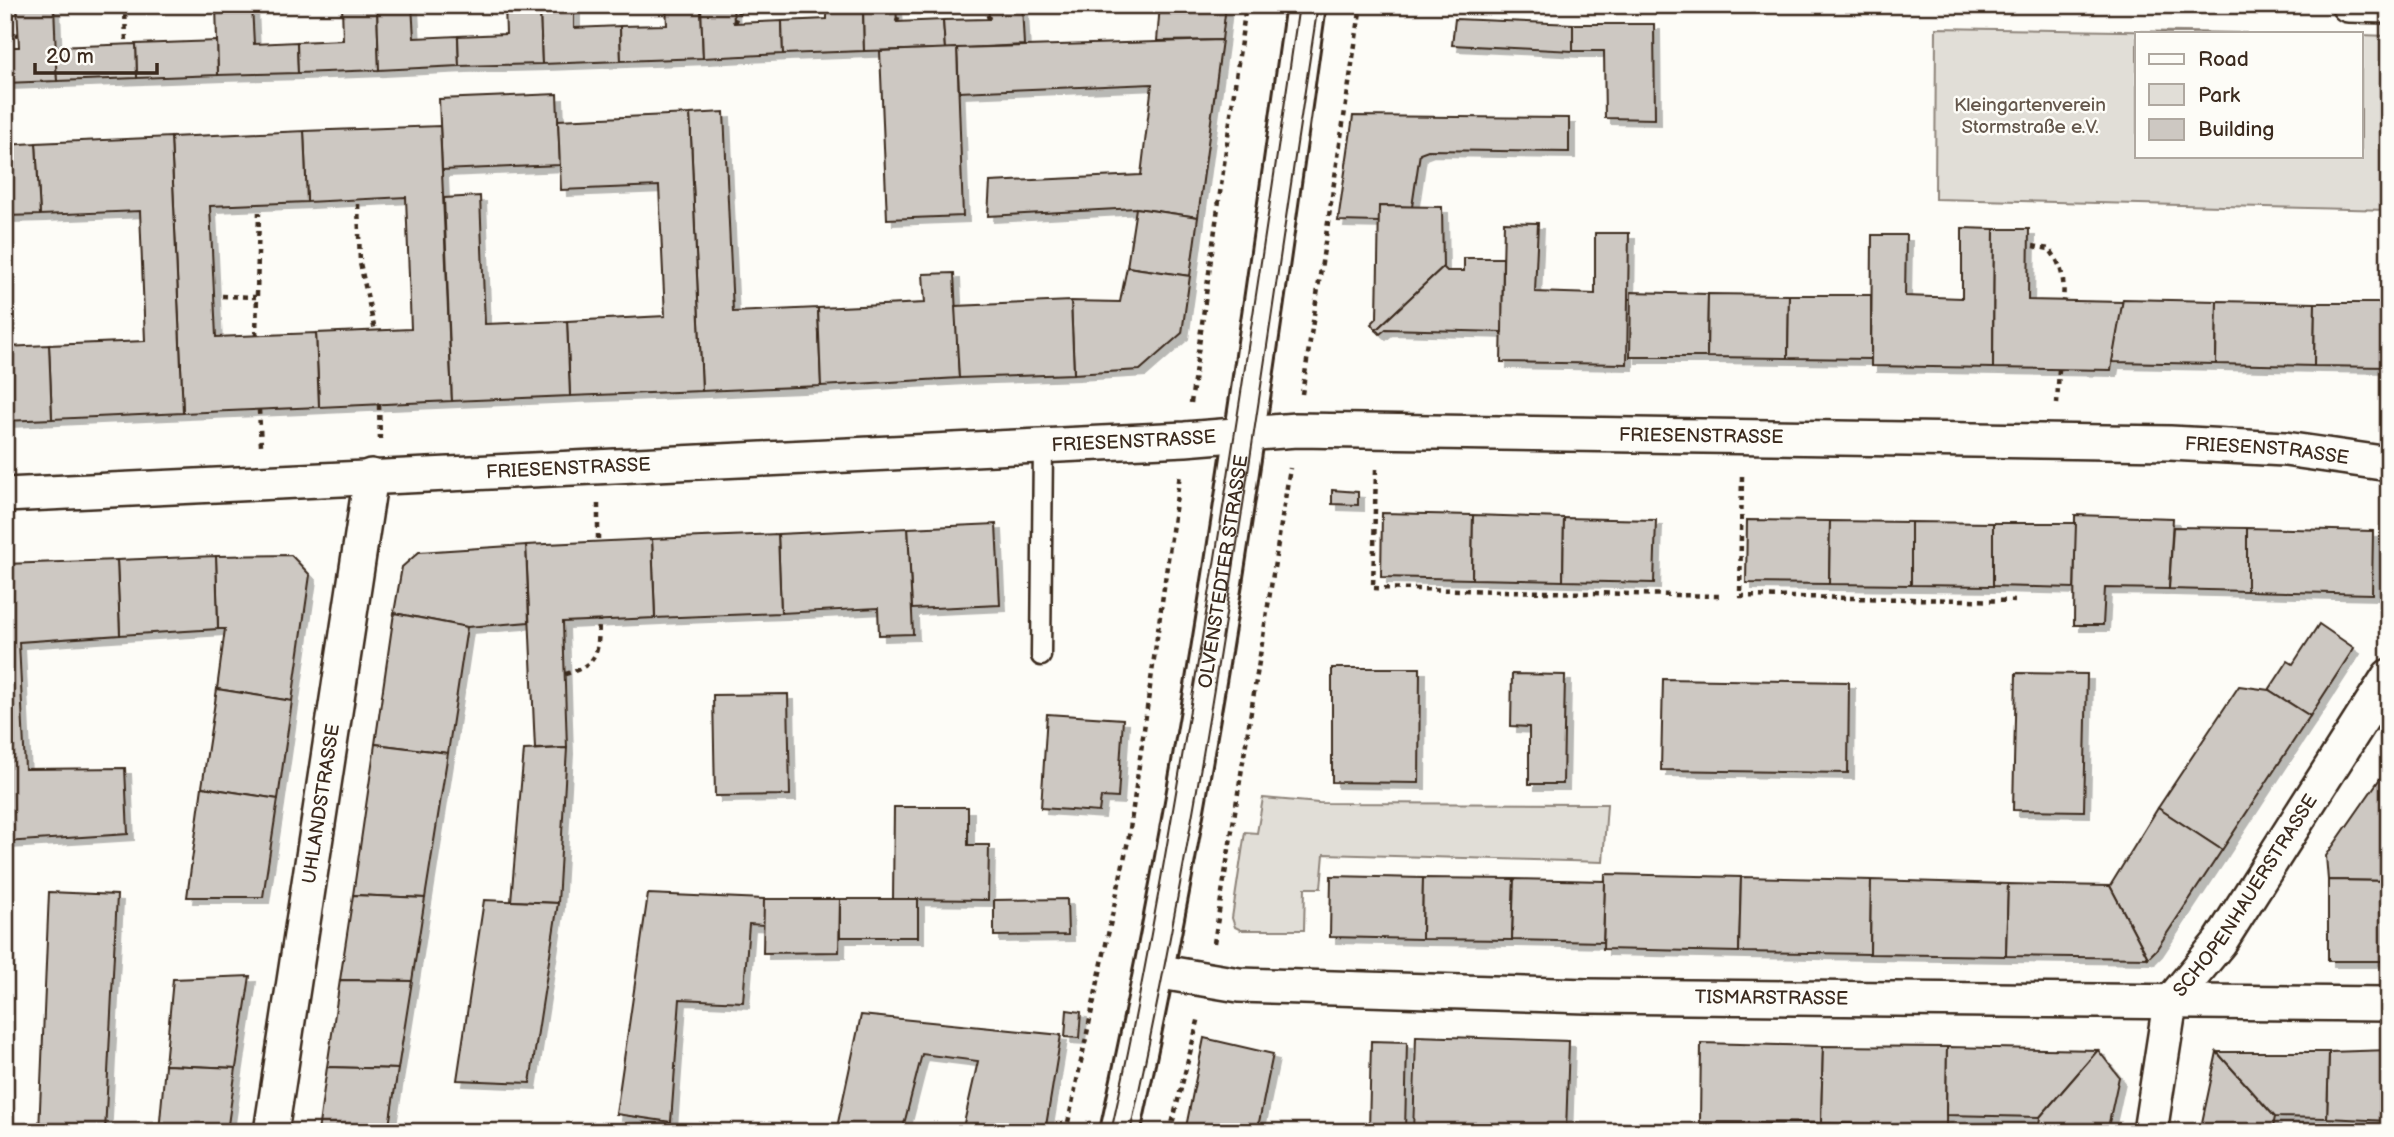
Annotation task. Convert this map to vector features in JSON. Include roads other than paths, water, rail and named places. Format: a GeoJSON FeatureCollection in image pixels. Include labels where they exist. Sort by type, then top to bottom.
{"type":"FeatureCollection","features":[{"type":"Feature","properties":{"kind":"street","name":"OLVENSTEDTER STRASSE"},"geometry":{"type":"LineString","coordinates":[[1120,1132],[1155,971],[1244,436],[1306,5]]}},
{"type":"Feature","properties":{"kind":"street"},"geometry":{"type":"LineString","coordinates":[[2348,5],[2389,6]]}},
{"type":"Feature","properties":{"kind":"street","name":"FRIESENSTRASSE"},"geometry":{"type":"LineString","coordinates":[[5,495],[1244,436],[1296,430],[2170,443],[2285,449],[2389,464]]}},
{"type":"Feature","properties":{"kind":"street","name":"UHLANDSTRASSE"},"geometry":{"type":"LineString","coordinates":[[271,1132],[371,476]]}},
{"type":"Feature","properties":{"kind":"street","name":"SCHOPENHAUERSTRASSE"},"geometry":{"type":"LineString","coordinates":[[2150,1132],[2170,1003],[2220,942],[2389,676]]}},
{"type":"Feature","properties":{"kind":"street","name":"TISMARSTRASSE"},"geometry":{"type":"LineString","coordinates":[[1155,971],[1239,985],[1587,996],[2389,1004]]}},
{"type":"Feature","properties":{"kind":"lane"},"geometry":{"type":"LineString","coordinates":[[1041,656],[1043,444]]}},
{"type":"Feature","properties":{"kind":"tram line"},"geometry":{"type":"LineString","coordinates":[[1111,1132],[1145,965],[1194,686],[1299,5]]}},
{"type":"Feature","properties":{"kind":"tram line"},"geometry":{"type":"LineString","coordinates":[[1130,1132],[1186,853],[1210,712],[1318,5]]}},
{"type":"Feature","properties":{"kind":"park label","name":"Kleingartenverein Stormstraße e.V."},"geometry":{"type":"Point","coordinates":[2030,116]}}]}
